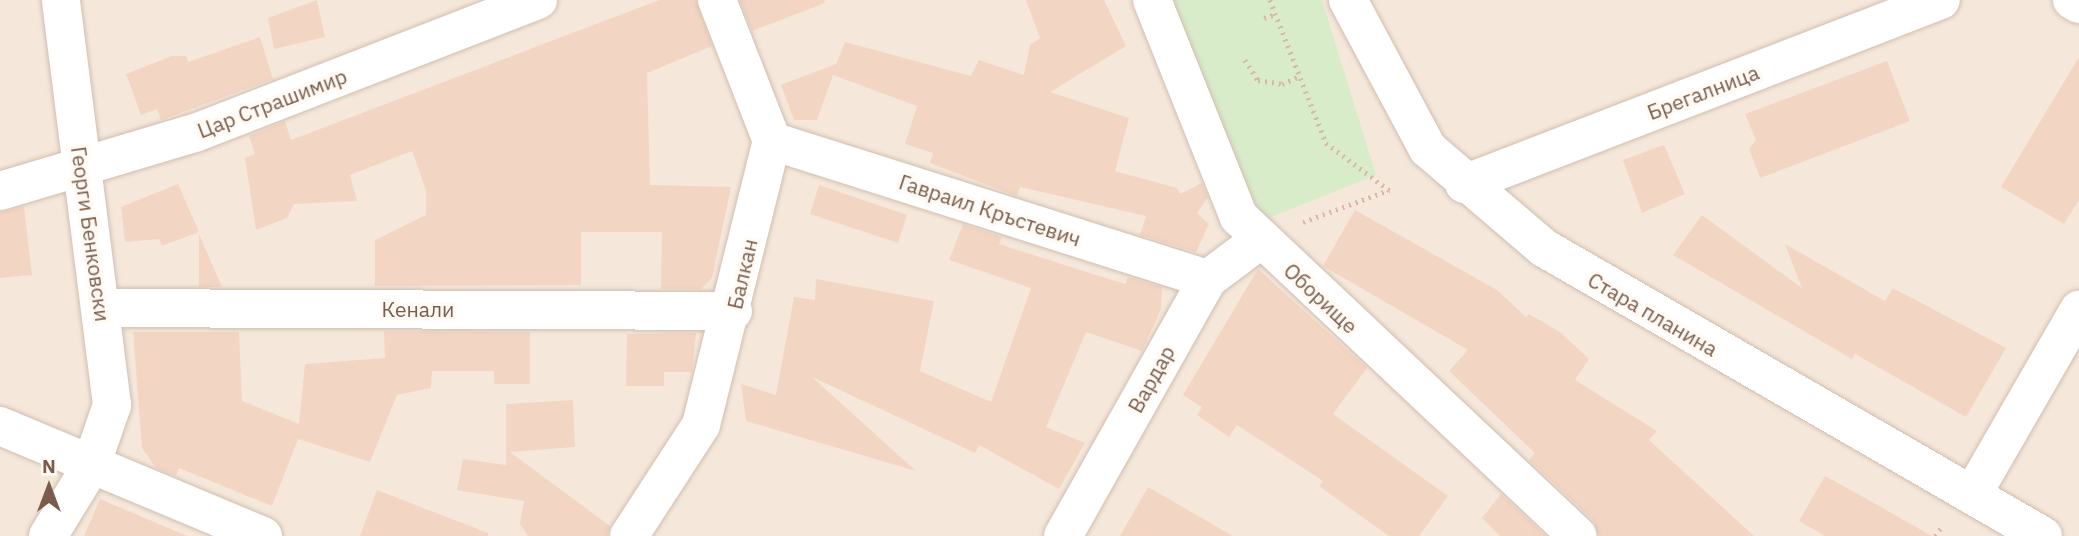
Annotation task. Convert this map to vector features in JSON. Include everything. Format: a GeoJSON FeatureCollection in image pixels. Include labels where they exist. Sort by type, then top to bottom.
{"type":"FeatureCollection","features":[{"type":"Feature","properties":{"kind":"street","name":"Георги Бенковски"},"geometry":{"type":"LineString","coordinates":[[48,536],[91,466],[112,405],[103,308],[80,169],[61,0]]}},
{"type":"Feature","properties":{"kind":"street","name":"Цар Страшимир"},"geometry":{"type":"LineString","coordinates":[[0,191],[195,133],[538,0]]}},
{"type":"Feature","properties":{"kind":"street"},"geometry":{"type":"LineString","coordinates":[[717,0],[772,141]]}},
{"type":"Feature","properties":{"kind":"street","name":"Оборище"},"geometry":{"type":"LineString","coordinates":[[1152,0],[1239,217],[1260,240],[1578,536]]}},
{"type":"Feature","properties":{"kind":"street","name":"Стара планина"},"geometry":{"type":"LineString","coordinates":[[1348,0],[1428,149],[1464,184],[1544,248],[1609,290],[2043,536]]}},
{"type":"Feature","properties":{"kind":"street","name":"Брегалница"},"geometry":{"type":"LineString","coordinates":[[1464,184],[1941,0]]}},
{"type":"Feature","properties":{"kind":"street"},"geometry":{"type":"LineString","coordinates":[[2072,0],[2079,4]]}},
{"type":"Feature","properties":{"kind":"street","name":"Гавраил Кръстевич"},"geometry":{"type":"LineString","coordinates":[[772,141],[1208,279]]}},
{"type":"Feature","properties":{"kind":"street","name":"Балкан"},"geometry":{"type":"LineString","coordinates":[[629,536],[701,425],[733,311],[772,141]]}},
{"type":"Feature","properties":{"kind":"street","name":"Вардар"},"geometry":{"type":"LineString","coordinates":[[1063,536],[1208,279],[1260,240]]}},
{"type":"Feature","properties":{"kind":"street","name":"Кенали"},"geometry":{"type":"LineString","coordinates":[[103,308],[733,311]]}},
{"type":"Feature","properties":{"kind":"street"},"geometry":{"type":"LineString","coordinates":[[1972,495],[2079,310]]}},
{"type":"Feature","properties":{"kind":"street"},"geometry":{"type":"LineString","coordinates":[[0,426],[263,536]]}},
{"type":"Feature","properties":{"kind":"path"},"geometry":{"type":"LineString","coordinates":[[1260,240],[1389,190],[1326,143],[1270,0]]}},
{"type":"Feature","properties":{"kind":"path"},"geometry":{"type":"LineString","coordinates":[[1264,18],[1276,14]]}},
{"type":"Feature","properties":{"kind":"path"},"geometry":{"type":"LineString","coordinates":[[1245,60],[1258,80],[1282,84],[1300,76]]}},
{"type":"Feature","properties":{"kind":"path"},"geometry":{"type":"LineString","coordinates":[[1935,536],[1943,524]]}},
{"type":"Feature","properties":{"kind":"shaded area"},"geometry":{"type":"Polygon","coordinates":[[[0,0],[2079,0],[2079,536],[0,536],[0,0]]]}},
{"type":"Feature","properties":{"kind":"green space"},"geometry":{"type":"Polygon","coordinates":[[[1168,0],[1322,0],[1376,175],[1263,220],[1229,159],[1168,0]]]}},
{"type":"Feature","properties":{"kind":"building"},"geometry":{"type":"Polygon","coordinates":[[[317,0],[325,37],[274,49],[268,18],[317,0]]]}},
{"type":"Feature","properties":{"kind":"building"},"geometry":{"type":"Polygon","coordinates":[[[659,0],[696,0],[712,46],[647,73],[650,185],[731,187],[712,278],[701,289],[661,289],[662,232],[581,232],[581,285],[375,286],[375,240],[426,215],[426,190],[412,151],[350,175],[357,201],[294,204],[287,218],[256,230],[245,158],[255,154],[249,136],[285,121],[291,140],[659,0]]]}},
{"type":"Feature","properties":{"kind":"building"},"geometry":{"type":"Polygon","coordinates":[[[740,0],[824,0],[825,3],[752,31],[740,0]]]}},
{"type":"Feature","properties":{"kind":"building"},"geometry":{"type":"Polygon","coordinates":[[[1026,0],[1104,0],[1126,46],[1050,92],[1129,118],[1115,171],[1177,188],[1180,194],[1202,183],[1208,197],[1197,213],[1209,224],[1196,252],[1140,235],[1146,216],[1020,187],[1017,196],[930,163],[933,153],[905,144],[917,106],[833,75],[817,120],[794,120],[781,85],[836,64],[845,42],[971,76],[979,60],[1024,75],[1030,45],[1040,38],[1026,0]]]}},
{"type":"Feature","properties":{"kind":"building"},"geometry":{"type":"Polygon","coordinates":[[[260,37],[273,79],[161,120],[157,109],[141,115],[126,74],[172,56],[186,56],[188,62],[260,37]]]}},
{"type":"Feature","properties":{"kind":"building"},"geometry":{"type":"Polygon","coordinates":[[[2079,57],[2079,200],[2064,224],[2001,187],[2079,57]]]}},
{"type":"Feature","properties":{"kind":"building"},"geometry":{"type":"Polygon","coordinates":[[[1887,61],[1910,121],[1760,178],[1749,149],[1756,140],[1745,114],[1887,61]]]}},
{"type":"Feature","properties":{"kind":"building"},"geometry":{"type":"Polygon","coordinates":[[[1664,145],[1685,194],[1642,213],[1623,160],[1664,145]]]}},
{"type":"Feature","properties":{"kind":"building"},"geometry":{"type":"Polygon","coordinates":[[[178,184],[199,232],[162,246],[159,239],[125,242],[121,207],[178,184]]]}},
{"type":"Feature","properties":{"kind":"building"},"geometry":{"type":"Polygon","coordinates":[[[819,185],[907,215],[898,243],[810,214],[819,185]]]}},
{"type":"Feature","properties":{"kind":"building"},"geometry":{"type":"Polygon","coordinates":[[[24,207],[32,275],[0,278],[0,212],[24,207]]]}},
{"type":"Feature","properties":{"kind":"building"},"geometry":{"type":"Polygon","coordinates":[[[1355,210],[1497,290],[1526,317],[1529,314],[1560,332],[1589,359],[1575,380],[1657,431],[1649,440],[1754,536],[1599,536],[1593,520],[1529,460],[1535,453],[1449,371],[1468,350],[1323,266],[1355,210]]]}},
{"type":"Feature","properties":{"kind":"building"},"geometry":{"type":"Polygon","coordinates":[[[1702,215],[1802,288],[1785,244],[1885,301],[1893,288],[2006,348],[1966,417],[1855,354],[1852,359],[1673,255],[1702,215]]]}},
{"type":"Feature","properties":{"kind":"building"},"geometry":{"type":"Polygon","coordinates":[[[963,224],[1002,237],[999,244],[1061,264],[1125,284],[1128,277],[1162,287],[1161,309],[1142,351],[1086,332],[1046,427],[1085,443],[1059,489],[979,445],[975,453],[812,377],[916,471],[746,421],[741,384],[776,395],[794,297],[815,300],[816,279],[934,301],[920,371],[991,402],[1031,288],[949,260],[963,224]]]}},
{"type":"Feature","properties":{"kind":"building"},"geometry":{"type":"Polygon","coordinates":[[[199,234],[222,287],[199,287],[199,234]]]}},
{"type":"Feature","properties":{"kind":"building"},"geometry":{"type":"Polygon","coordinates":[[[1258,269],[1367,368],[1333,414],[1448,496],[1419,536],[1389,536],[1319,486],[1323,481],[1237,425],[1229,437],[1197,415],[1202,407],[1183,395],[1258,269]]]}},
{"type":"Feature","properties":{"kind":"building"},"geometry":{"type":"Polygon","coordinates":[[[384,331],[530,332],[530,384],[494,384],[494,371],[432,371],[431,388],[397,395],[370,462],[298,439],[272,506],[179,468],[176,476],[156,468],[142,448],[133,332],[239,332],[242,401],[299,424],[305,364],[385,358],[384,331]]]}},
{"type":"Feature","properties":{"kind":"building"},"geometry":{"type":"Polygon","coordinates":[[[696,333],[692,372],[664,372],[664,386],[626,386],[627,334],[696,333]]]}},
{"type":"Feature","properties":{"kind":"building"},"geometry":{"type":"Polygon","coordinates":[[[573,400],[575,447],[510,452],[610,526],[607,536],[528,536],[520,524],[524,501],[457,490],[463,459],[506,465],[506,404],[573,400]]]}},
{"type":"Feature","properties":{"kind":"building"},"geometry":{"type":"Polygon","coordinates":[[[1825,476],[1932,536],[1825,536],[1799,521],[1825,476]]]}},
{"type":"Feature","properties":{"kind":"building"},"geometry":{"type":"Polygon","coordinates":[[[1148,487],[1233,536],[1120,536],[1148,487]]]}},
{"type":"Feature","properties":{"kind":"building"},"geometry":{"type":"Polygon","coordinates":[[[377,490],[488,533],[488,536],[360,536],[377,490]]]}},
{"type":"Feature","properties":{"kind":"building"},"geometry":{"type":"Polygon","coordinates":[[[1501,494],[1546,536],[1500,536],[1482,518],[1501,494]]]}},
{"type":"Feature","properties":{"kind":"building"},"geometry":{"type":"Polygon","coordinates":[[[100,499],[187,536],[84,536],[100,499]]]}}]}
